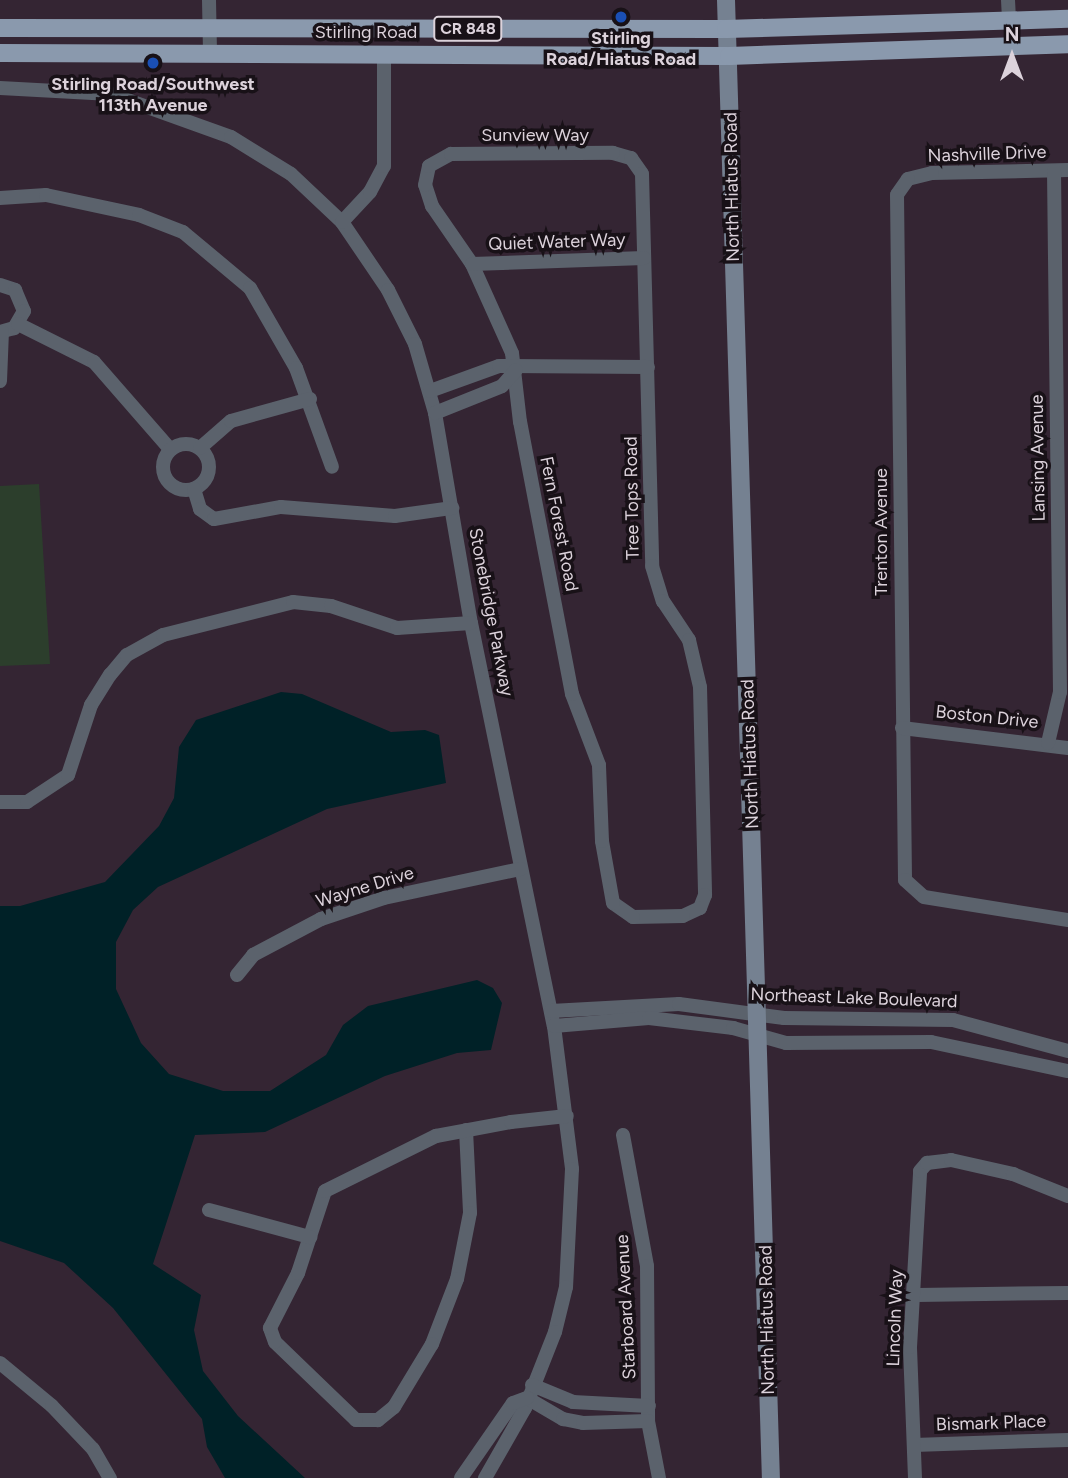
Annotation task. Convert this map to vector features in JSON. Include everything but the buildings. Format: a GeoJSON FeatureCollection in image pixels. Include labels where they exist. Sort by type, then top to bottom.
{"type":"FeatureCollection","features":[{"type":"Feature","properties":{"kind":"main road","name":"Stirling Road"},"geometry":{"type":"LineString","coordinates":[[0,28],[726,29],[1068,19]]}},
{"type":"Feature","properties":{"kind":"main road","name":"Stirling Road"},"geometry":{"type":"LineString","coordinates":[[0,53],[729,56],[1068,44]]}},
{"type":"Feature","properties":{"kind":"street"},"geometry":{"type":"LineString","coordinates":[[209,0],[210,53]]}},
{"type":"Feature","properties":{"kind":"street","name":"North Hiatus Road"},"geometry":{"type":"LineString","coordinates":[[726,0],[771,1478]]}},
{"type":"Feature","properties":{"kind":"street"},"geometry":{"type":"LineString","coordinates":[[1008,0],[1009,20]]}},
{"type":"Feature","properties":{"kind":"street"},"geometry":{"type":"LineString","coordinates":[[342,222],[370,192],[384,166],[384,53]]}},
{"type":"Feature","properties":{"kind":"street","name":"Stonebridge Parkway"},"geometry":{"type":"LineString","coordinates":[[0,88],[111,94],[171,113],[231,137],[291,174],[342,222],[388,290],[430,391],[471,623],[554,1026],[567,1116],[573,1218],[566,1287],[555,1332],[530,1392],[485,1478]]}},
{"type":"Feature","properties":{"kind":"street","name":"Sunview Way"},"geometry":{"type":"LineString","coordinates":[[435,159],[451,154],[613,153],[635,161]]}},
{"type":"Feature","properties":{"kind":"street","name":"Fern Forest Road"},"geometry":{"type":"LineString","coordinates":[[435,159],[425,174],[427,195],[472,264],[503,326],[516,370],[520,422],[572,694],[599,765],[611,896],[621,913]]}},
{"type":"Feature","properties":{"kind":"street","name":"Tree Tops Road"},"geometry":{"type":"LineString","coordinates":[[621,913],[682,916],[700,908],[706,885],[699,677],[689,640],[663,601],[652,566],[642,174],[635,161]]}},
{"type":"Feature","properties":{"kind":"street","name":"Nashville Drive"},"geometry":{"type":"LineString","coordinates":[[908,179],[1061,171]]}},
{"type":"Feature","properties":{"kind":"street","name":"Lansing Avenue"},"geometry":{"type":"LineString","coordinates":[[1048,743],[1060,692],[1061,171]]}},
{"type":"Feature","properties":{"kind":"street","name":"Trenton Avenue"},"geometry":{"type":"LineString","coordinates":[[908,179],[897,195],[902,860],[908,887],[936,899],[1068,920]]}},
{"type":"Feature","properties":{"kind":"street"},"geometry":{"type":"LineString","coordinates":[[0,198],[46,195],[139,215],[183,232],[250,288],[310,399],[332,467]]}},
{"type":"Feature","properties":{"kind":"street","name":"Quiet Water Way"},"geometry":{"type":"LineString","coordinates":[[472,264],[644,258]]}},
{"type":"Feature","properties":{"kind":"street"},"geometry":{"type":"LineString","coordinates":[[0,285],[21,296],[24,312],[18,324],[1,332],[0,381]]}},
{"type":"Feature","properties":{"kind":"street"},"geometry":{"type":"LineString","coordinates":[[18,324],[94,362],[170,449]]}},
{"type":"Feature","properties":{"kind":"street"},"geometry":{"type":"LineString","coordinates":[[430,391],[499,366],[516,370],[648,367]]}},
{"type":"Feature","properties":{"kind":"street"},"geometry":{"type":"LineString","coordinates":[[435,413],[502,386],[516,370]]}},
{"type":"Feature","properties":{"kind":"street"},"geometry":{"type":"LineString","coordinates":[[200,448],[230,421],[310,399]]}},
{"type":"Feature","properties":{"kind":"street"},"geometry":{"type":"LineString","coordinates":[[188,443],[200,448],[209,472],[194,489],[178,489],[166,480],[162,466],[170,449],[188,443]]}},
{"type":"Feature","properties":{"kind":"street"},"geometry":{"type":"LineString","coordinates":[[194,489],[200,509],[214,519],[281,507],[395,516],[452,508]]}},
{"type":"Feature","properties":{"kind":"street"},"geometry":{"type":"LineString","coordinates":[[0,802],[27,802],[68,775],[91,705],[110,675],[127,655],[163,635],[293,602],[331,606],[397,628],[471,623]]}},
{"type":"Feature","properties":{"kind":"street","name":"Boston Drive"},"geometry":{"type":"LineString","coordinates":[[902,728],[1048,743],[1068,748]]}},
{"type":"Feature","properties":{"kind":"street","name":"Wayne Drive"},"geometry":{"type":"LineString","coordinates":[[237,975],[263,948],[321,919],[384,898],[521,869]]}},
{"type":"Feature","properties":{"kind":"street","name":"Northeast Lake Boulevard"},"geometry":{"type":"LineString","coordinates":[[551,1011],[679,1004],[759,1015],[932,1018],[987,1025],[1068,1051]]}},
{"type":"Feature","properties":{"kind":"street"},"geometry":{"type":"LineString","coordinates":[[554,1026],[649,1018],[786,1043],[931,1042],[1068,1071]]}},
{"type":"Feature","properties":{"kind":"street"},"geometry":{"type":"LineString","coordinates":[[931,1042],[932,1018]]}},
{"type":"Feature","properties":{"kind":"street"},"geometry":{"type":"LineString","coordinates":[[466,1130],[470,1213],[457,1279],[432,1344],[385,1416],[367,1422],[348,1416],[275,1342],[270,1328],[310,1237],[325,1191],[425,1140],[466,1130],[567,1116]]}},
{"type":"Feature","properties":{"kind":"street","name":"Starboard Avenue"},"geometry":{"type":"LineString","coordinates":[[623,1135],[647,1266],[648,1421],[659,1478]]}},
{"type":"Feature","properties":{"kind":"street","name":"Lincoln Way"},"geometry":{"type":"LineString","coordinates":[[915,1478],[910,1347],[917,1295],[916,1180],[927,1163],[971,1164],[1068,1196]]}},
{"type":"Feature","properties":{"kind":"street"},"geometry":{"type":"LineString","coordinates":[[209,1210],[310,1237]]}},
{"type":"Feature","properties":{"kind":"street"},"geometry":{"type":"LineString","coordinates":[[917,1295],[1068,1293]]}},
{"type":"Feature","properties":{"kind":"street"},"geometry":{"type":"LineString","coordinates":[[0,1363],[52,1406],[93,1449],[110,1478]]}},
{"type":"Feature","properties":{"kind":"street"},"geometry":{"type":"LineString","coordinates":[[530,1392],[573,1402],[649,1406]]}},
{"type":"Feature","properties":{"kind":"street"},"geometry":{"type":"LineString","coordinates":[[530,1392],[562,1419],[583,1423],[648,1421]]}},
{"type":"Feature","properties":{"kind":"street","name":"Stonebridge Parkway"},"geometry":{"type":"LineString","coordinates":[[461,1478],[513,1402],[530,1392]]}},
{"type":"Feature","properties":{"kind":"street","name":"Bismark Place"},"geometry":{"type":"LineString","coordinates":[[914,1445],[1068,1440]]}},
{"type":"Feature","properties":{"kind":"shaded area"},"geometry":{"type":"Polygon","coordinates":[[[39,484],[50,664],[0,666],[0,486],[39,484]]]}},
{"type":"Feature","properties":{"kind":"shaded area"},"geometry":{"type":"Polygon","coordinates":[[[281,692],[302,694],[391,732],[425,730],[439,735],[446,783],[327,809],[158,887],[133,910],[116,942],[116,989],[141,1043],[169,1074],[223,1091],[270,1091],[326,1055],[343,1025],[368,1006],[477,980],[493,988],[502,1003],[491,1050],[457,1053],[385,1076],[265,1132],[195,1135],[153,1264],[201,1295],[194,1330],[203,1371],[238,1416],[305,1478],[225,1478],[207,1447],[202,1419],[113,1308],[64,1263],[0,1241],[0,906],[20,906],[105,882],[159,826],[174,798],[179,747],[196,720],[281,692]]]}},
{"type":"Feature","properties":{"kind":"place","name":"Stirling Road/Hiatus Road"},"geometry":{"type":"Point","coordinates":[621,17]}},
{"type":"Feature","properties":{"kind":"place","name":"Stirling Road/Southwest 113th Avenue"},"geometry":{"type":"Point","coordinates":[153,63]}}]}
